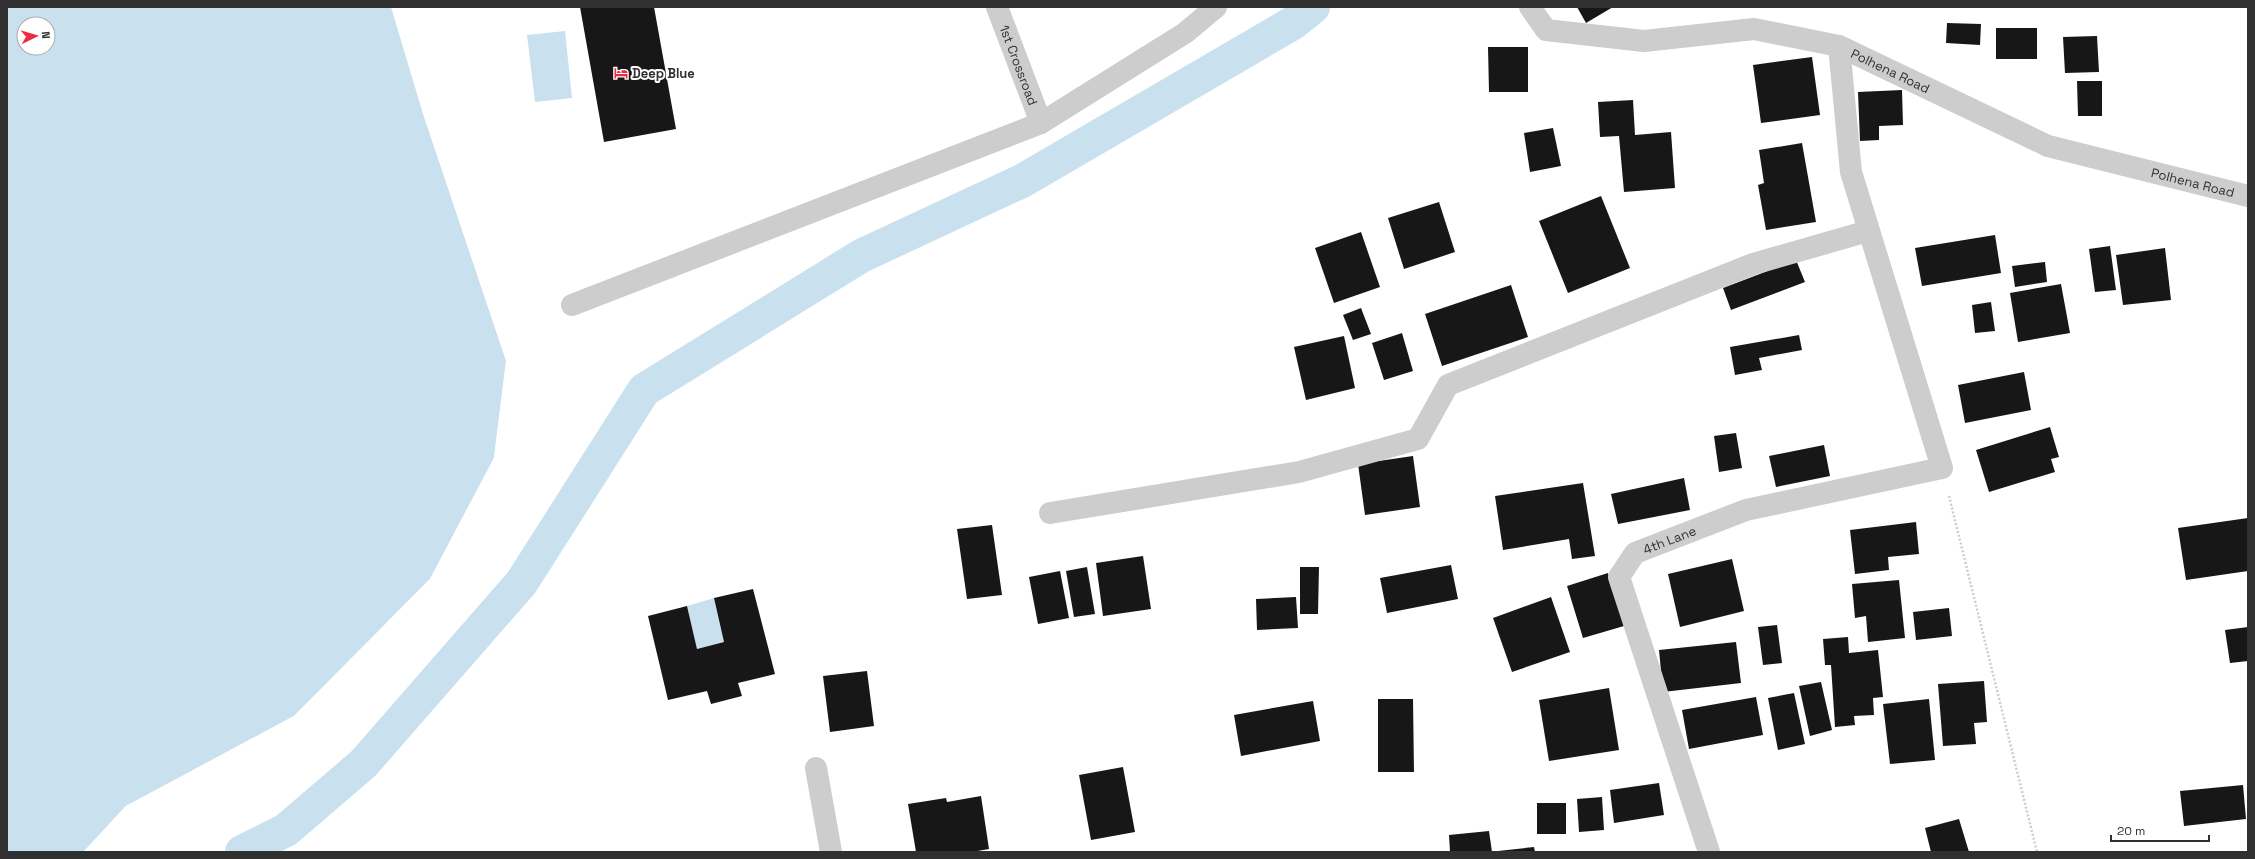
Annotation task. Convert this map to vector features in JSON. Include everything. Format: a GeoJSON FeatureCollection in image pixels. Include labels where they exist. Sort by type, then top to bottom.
{"type":"FeatureCollection","features":[{"type":"Feature","properties":{"kind":"street","name":"1st Crossroad"},"geometry":{"type":"LineString","coordinates":[[997,7],[1041,123]]}},
{"type":"Feature","properties":{"kind":"street"},"geometry":{"type":"LineString","coordinates":[[572,305],[1041,123],[1185,33],[1216,7]]}},
{"type":"Feature","properties":{"kind":"street","name":"Polhena Road"},"geometry":{"type":"LineString","coordinates":[[1530,7],[1546,30],[1644,41],[1754,30],[1839,46],[2048,146],[2248,196]]}},
{"type":"Feature","properties":{"kind":"street"},"geometry":{"type":"LineString","coordinates":[[1839,46],[1851,172],[1942,468]]}},
{"type":"Feature","properties":{"kind":"street"},"geometry":{"type":"LineString","coordinates":[[1050,513],[1299,472],[1418,439],[1448,385],[1753,264],[1868,231]]}},
{"type":"Feature","properties":{"kind":"street","name":"4th Lane"},"geometry":{"type":"LineString","coordinates":[[1709,852],[1620,577],[1635,553],[1746,510],[1942,468]]}},
{"type":"Feature","properties":{"kind":"street"},"geometry":{"type":"LineString","coordinates":[[816,768],[831,852]]}},
{"type":"Feature","properties":{"kind":"path"},"geometry":{"type":"LineString","coordinates":[[1942,468],[2036,852]]}},
{"type":"Feature","properties":{"kind":"water"},"geometry":{"type":"Polygon","coordinates":[[[7,7],[391,7],[423,114],[506,361],[494,458],[430,579],[294,716],[126,806],[83,852],[7,852],[7,7]]]}},
{"type":"Feature","properties":{"kind":"water"},"geometry":{"type":"Polygon","coordinates":[[[565,31],[572,98],[535,102],[527,35],[565,31]]]}},
{"type":"Feature","properties":{"kind":"water"},"geometry":{"type":"Polygon","coordinates":[[[714,598],[724,642],[697,649],[687,606],[714,598]]]}},
{"type":"Feature","properties":{"kind":"pier"},"geometry":{"type":"Polygon","coordinates":[[[506,361],[508,362],[496,459],[431,580],[296,718],[127,807],[108,829],[108,825],[126,806],[294,716],[430,579],[494,458],[506,361]]]}},
{"type":"Feature","properties":{"kind":"building"},"geometry":{"type":"Polygon","coordinates":[[[580,7],[654,7],[676,129],[604,142],[580,7]]]}},
{"type":"Feature","properties":{"kind":"building"},"geometry":{"type":"Polygon","coordinates":[[[1577,7],[1613,7],[1586,23],[1577,7]]]}},
{"type":"Feature","properties":{"kind":"building"},"geometry":{"type":"Polygon","coordinates":[[[1947,23],[1981,24],[1980,45],[1946,43],[1947,23]]]}},
{"type":"Feature","properties":{"kind":"building"},"geometry":{"type":"Polygon","coordinates":[[[1996,28],[2037,28],[2037,59],[1996,59],[1996,28]]]}},
{"type":"Feature","properties":{"kind":"building"},"geometry":{"type":"Polygon","coordinates":[[[2097,36],[2099,72],[2065,73],[2063,37],[2097,36]]]}},
{"type":"Feature","properties":{"kind":"building"},"geometry":{"type":"Polygon","coordinates":[[[1488,47],[1528,47],[1528,92],[1489,92],[1488,47]]]}},
{"type":"Feature","properties":{"kind":"building"},"geometry":{"type":"Polygon","coordinates":[[[1812,57],[1820,115],[1761,123],[1753,65],[1812,57]]]}},
{"type":"Feature","properties":{"kind":"building"},"geometry":{"type":"Polygon","coordinates":[[[2077,81],[2102,81],[2102,116],[2078,116],[2077,81]]]}},
{"type":"Feature","properties":{"kind":"building"},"geometry":{"type":"Polygon","coordinates":[[[1902,90],[1903,125],[1879,126],[1879,140],[1860,141],[1858,92],[1902,90]]]}},
{"type":"Feature","properties":{"kind":"building"},"geometry":{"type":"Polygon","coordinates":[[[1633,100],[1635,135],[1671,132],[1675,188],[1624,192],[1619,136],[1600,137],[1598,102],[1633,100]]]}},
{"type":"Feature","properties":{"kind":"building"},"geometry":{"type":"Polygon","coordinates":[[[1553,128],[1561,166],[1530,172],[1524,133],[1553,128]]]}},
{"type":"Feature","properties":{"kind":"building"},"geometry":{"type":"Polygon","coordinates":[[[1802,143],[1816,222],[1766,230],[1758,185],[1764,183],[1759,150],[1802,143]]]}},
{"type":"Feature","properties":{"kind":"building"},"geometry":{"type":"Polygon","coordinates":[[[1601,196],[1630,268],[1568,293],[1539,221],[1601,196]]]}},
{"type":"Feature","properties":{"kind":"building"},"geometry":{"type":"Polygon","coordinates":[[[1439,202],[1455,252],[1404,269],[1388,218],[1439,202]]]}},
{"type":"Feature","properties":{"kind":"building"},"geometry":{"type":"Polygon","coordinates":[[[1361,232],[1380,287],[1334,303],[1315,248],[1361,232]]]}},
{"type":"Feature","properties":{"kind":"building"},"geometry":{"type":"Polygon","coordinates":[[[1995,235],[2001,273],[1922,286],[1915,248],[1995,235]]]}},
{"type":"Feature","properties":{"kind":"building"},"geometry":{"type":"Polygon","coordinates":[[[2110,246],[2116,290],[2095,292],[2089,249],[2110,246]]]}},
{"type":"Feature","properties":{"kind":"building"},"geometry":{"type":"Polygon","coordinates":[[[2165,248],[2171,300],[2123,305],[2116,255],[2165,248]]]}},
{"type":"Feature","properties":{"kind":"building"},"geometry":{"type":"Polygon","coordinates":[[[1796,260],[1805,282],[1731,310],[1723,288],[1796,260]]]}},
{"type":"Feature","properties":{"kind":"building"},"geometry":{"type":"Polygon","coordinates":[[[2045,262],[2047,282],[2015,287],[2012,266],[2045,262]]]}},
{"type":"Feature","properties":{"kind":"building"},"geometry":{"type":"Polygon","coordinates":[[[2061,284],[2070,333],[2018,342],[2010,293],[2061,284]]]}},
{"type":"Feature","properties":{"kind":"building"},"geometry":{"type":"Polygon","coordinates":[[[1511,285],[1528,337],[1442,366],[1425,314],[1511,285]]]}},
{"type":"Feature","properties":{"kind":"building"},"geometry":{"type":"Polygon","coordinates":[[[1991,302],[1995,331],[1975,333],[1972,305],[1991,302]]]}},
{"type":"Feature","properties":{"kind":"building"},"geometry":{"type":"Polygon","coordinates":[[[1361,308],[1371,334],[1353,340],[1343,315],[1361,308]]]}},
{"type":"Feature","properties":{"kind":"building"},"geometry":{"type":"Polygon","coordinates":[[[1402,333],[1413,371],[1384,380],[1372,343],[1402,333]]]}},
{"type":"Feature","properties":{"kind":"building"},"geometry":{"type":"Polygon","coordinates":[[[1799,335],[1802,350],[1759,358],[1762,370],[1735,375],[1730,347],[1799,335]]]}},
{"type":"Feature","properties":{"kind":"building"},"geometry":{"type":"Polygon","coordinates":[[[1344,336],[1355,388],[1306,400],[1294,347],[1344,336]]]}},
{"type":"Feature","properties":{"kind":"building"},"geometry":{"type":"Polygon","coordinates":[[[2024,372],[2031,410],[1965,423],[1958,385],[2024,372]]]}},
{"type":"Feature","properties":{"kind":"building"},"geometry":{"type":"Polygon","coordinates":[[[2050,427],[2059,457],[2051,459],[2055,472],[1989,492],[1976,450],[2050,427]]]}},
{"type":"Feature","properties":{"kind":"building"},"geometry":{"type":"Polygon","coordinates":[[[1736,433],[1742,468],[1719,472],[1714,436],[1736,433]]]}},
{"type":"Feature","properties":{"kind":"building"},"geometry":{"type":"Polygon","coordinates":[[[1824,445],[1830,476],[1776,487],[1769,456],[1824,445]]]}},
{"type":"Feature","properties":{"kind":"building"},"geometry":{"type":"Polygon","coordinates":[[[1413,456],[1420,507],[1365,515],[1358,464],[1413,456]]]}},
{"type":"Feature","properties":{"kind":"building"},"geometry":{"type":"Polygon","coordinates":[[[1684,478],[1690,510],[1618,524],[1611,494],[1684,478]]]}},
{"type":"Feature","properties":{"kind":"building"},"geometry":{"type":"Polygon","coordinates":[[[1583,483],[1595,556],[1572,559],[1569,539],[1503,550],[1495,496],[1583,483]]]}},
{"type":"Feature","properties":{"kind":"building"},"geometry":{"type":"Polygon","coordinates":[[[2248,518],[2248,571],[2186,580],[2178,528],[2248,518]]]}},
{"type":"Feature","properties":{"kind":"building"},"geometry":{"type":"Polygon","coordinates":[[[1916,522],[1919,554],[1888,557],[1889,570],[1855,574],[1850,530],[1916,522]]]}},
{"type":"Feature","properties":{"kind":"building"},"geometry":{"type":"Polygon","coordinates":[[[992,525],[1002,595],[967,599],[957,529],[992,525]]]}},
{"type":"Feature","properties":{"kind":"building"},"geometry":{"type":"Polygon","coordinates":[[[1143,556],[1151,609],[1103,616],[1096,563],[1143,556]]]}},
{"type":"Feature","properties":{"kind":"building"},"geometry":{"type":"Polygon","coordinates":[[[1732,559],[1744,611],[1680,627],[1668,574],[1732,559]]]}},
{"type":"Feature","properties":{"kind":"building"},"geometry":{"type":"Polygon","coordinates":[[[1451,565],[1458,599],[1387,613],[1380,578],[1451,565]]]}},
{"type":"Feature","properties":{"kind":"building"},"geometry":{"type":"Polygon","coordinates":[[[1087,567],[1095,614],[1074,617],[1066,571],[1087,567]]]}},
{"type":"Feature","properties":{"kind":"building"},"geometry":{"type":"Polygon","coordinates":[[[1300,567],[1319,567],[1318,614],[1300,614],[1300,567]]]}},
{"type":"Feature","properties":{"kind":"building"},"geometry":{"type":"Polygon","coordinates":[[[1060,571],[1069,618],[1038,624],[1029,577],[1060,571]]]}},
{"type":"Feature","properties":{"kind":"building"},"geometry":{"type":"Polygon","coordinates":[[[1608,573],[1624,626],[1583,638],[1567,586],[1608,573]]]}},
{"type":"Feature","properties":{"kind":"building"},"geometry":{"type":"Polygon","coordinates":[[[1899,580],[1905,638],[1868,642],[1866,616],[1855,618],[1852,584],[1899,580]]]}},
{"type":"Feature","properties":{"kind":"building"},"geometry":{"type":"Polygon","coordinates":[[[753,589],[775,674],[738,683],[742,696],[711,704],[707,691],[668,700],[648,616],[687,606],[697,649],[724,642],[714,598],[753,589]]]}},
{"type":"Feature","properties":{"kind":"building"},"geometry":{"type":"Polygon","coordinates":[[[1296,597],[1298,628],[1257,630],[1256,599],[1296,597]]]}},
{"type":"Feature","properties":{"kind":"building"},"geometry":{"type":"Polygon","coordinates":[[[1551,597],[1570,652],[1512,672],[1493,618],[1551,597]]]}},
{"type":"Feature","properties":{"kind":"building"},"geometry":{"type":"Polygon","coordinates":[[[1949,608],[1952,636],[1916,640],[1913,612],[1949,608]]]}},
{"type":"Feature","properties":{"kind":"building"},"geometry":{"type":"Polygon","coordinates":[[[1777,625],[1782,663],[1763,665],[1758,627],[1777,625]]]}},
{"type":"Feature","properties":{"kind":"building"},"geometry":{"type":"Polygon","coordinates":[[[2248,627],[2248,661],[2230,663],[2225,630],[2248,627]]]}},
{"type":"Feature","properties":{"kind":"building"},"geometry":{"type":"Polygon","coordinates":[[[1848,637],[1849,653],[1878,650],[1883,697],[1873,698],[1874,715],[1854,716],[1855,725],[1835,727],[1831,665],[1825,665],[1823,639],[1848,637]]]}},
{"type":"Feature","properties":{"kind":"building"},"geometry":{"type":"Polygon","coordinates":[[[1736,642],[1741,683],[1663,692],[1659,650],[1736,642]]]}},
{"type":"Feature","properties":{"kind":"building"},"geometry":{"type":"Polygon","coordinates":[[[867,671],[874,726],[830,732],[823,676],[867,671]]]}},
{"type":"Feature","properties":{"kind":"building"},"geometry":{"type":"Polygon","coordinates":[[[1984,681],[1987,722],[1974,723],[1976,744],[1943,746],[1938,684],[1984,681]]]}},
{"type":"Feature","properties":{"kind":"building"},"geometry":{"type":"Polygon","coordinates":[[[1821,682],[1832,730],[1810,736],[1799,686],[1821,682]]]}},
{"type":"Feature","properties":{"kind":"building"},"geometry":{"type":"Polygon","coordinates":[[[1609,688],[1619,750],[1549,761],[1539,700],[1609,688]]]}},
{"type":"Feature","properties":{"kind":"building"},"geometry":{"type":"Polygon","coordinates":[[[1794,693],[1805,744],[1778,750],[1768,698],[1794,693]]]}},
{"type":"Feature","properties":{"kind":"building"},"geometry":{"type":"Polygon","coordinates":[[[1756,697],[1763,735],[1689,749],[1682,710],[1756,697]]]}},
{"type":"Feature","properties":{"kind":"building"},"geometry":{"type":"Polygon","coordinates":[[[1378,699],[1413,699],[1414,772],[1378,772],[1378,699]]]}},
{"type":"Feature","properties":{"kind":"building"},"geometry":{"type":"Polygon","coordinates":[[[1929,699],[1935,760],[1890,764],[1883,704],[1929,699]]]}},
{"type":"Feature","properties":{"kind":"building"},"geometry":{"type":"Polygon","coordinates":[[[1313,701],[1320,741],[1241,756],[1234,715],[1313,701]]]}},
{"type":"Feature","properties":{"kind":"building"},"geometry":{"type":"Polygon","coordinates":[[[1123,767],[1135,832],[1091,840],[1079,775],[1123,767]]]}},
{"type":"Feature","properties":{"kind":"building"},"geometry":{"type":"Polygon","coordinates":[[[1659,783],[1664,815],[1614,823],[1610,790],[1659,783]]]}},
{"type":"Feature","properties":{"kind":"building"},"geometry":{"type":"Polygon","coordinates":[[[2243,785],[2246,819],[2184,826],[2180,791],[2243,785]]]}},
{"type":"Feature","properties":{"kind":"building"},"geometry":{"type":"Polygon","coordinates":[[[981,796],[989,849],[972,852],[916,852],[908,804],[946,798],[947,802],[981,796]]]}},
{"type":"Feature","properties":{"kind":"building"},"geometry":{"type":"Polygon","coordinates":[[[1602,797],[1604,830],[1579,832],[1577,799],[1602,797]]]}},
{"type":"Feature","properties":{"kind":"building"},"geometry":{"type":"Polygon","coordinates":[[[1537,803],[1566,803],[1566,834],[1537,834],[1537,803]]]}},
{"type":"Feature","properties":{"kind":"building"},"geometry":{"type":"Polygon","coordinates":[[[1959,819],[1969,852],[1931,852],[1925,828],[1959,819]]]}},
{"type":"Feature","properties":{"kind":"building"},"geometry":{"type":"Polygon","coordinates":[[[1489,831],[1492,852],[1450,852],[1449,835],[1489,831]]]}},
{"type":"Feature","properties":{"kind":"building"},"geometry":{"type":"Polygon","coordinates":[[[1534,847],[1535,852],[1498,852],[1498,851],[1534,847]]]}},
{"type":"Feature","properties":{"kind":"waterway"},"geometry":{"type":"LineString","coordinates":[[242,852],[286,830],[364,763],[522,582],[644,390],[861,256],[1022,181],[1293,23],[1313,7]]}},
{"type":"Feature","properties":{"kind":"place","name":"Deep Blue"},"geometry":{"type":"Point","coordinates":[621,73]}}]}
